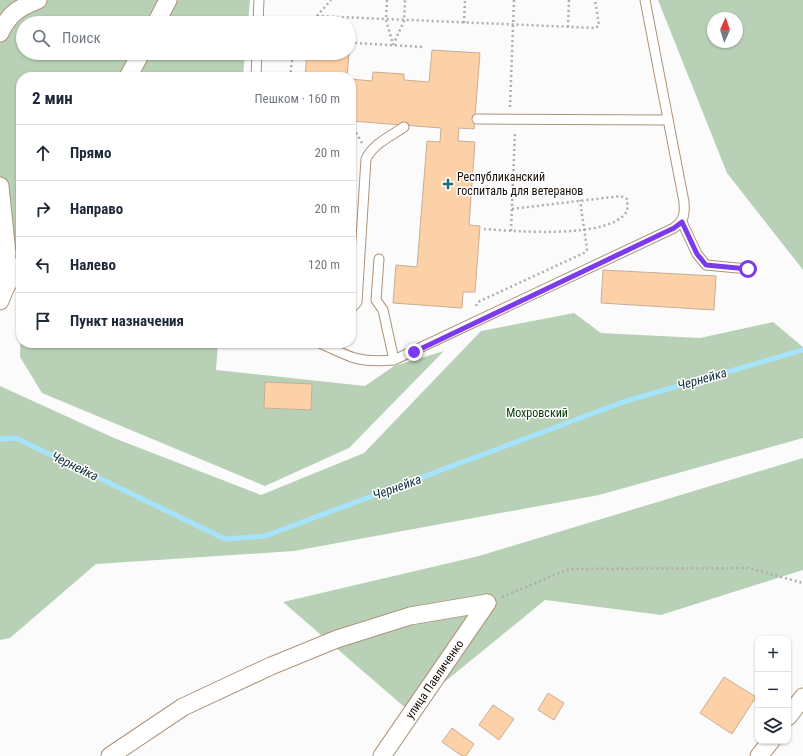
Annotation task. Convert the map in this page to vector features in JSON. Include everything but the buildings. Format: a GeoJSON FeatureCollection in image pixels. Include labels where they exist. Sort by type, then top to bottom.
{"type":"FeatureCollection","features":[{"type":"Feature","properties":{"kind":"street"},"geometry":{"type":"LineString","coordinates":[[0,33],[4,24],[18,9],[38,0]]}},
{"type":"Feature","properties":{"kind":"street"},"geometry":{"type":"LineString","coordinates":[[160,16],[168,0]]}},
{"type":"Feature","properties":{"kind":"street"},"geometry":{"type":"LineString","coordinates":[[131,72],[137,60]]}},
{"type":"Feature","properties":{"kind":"street"},"geometry":{"type":"LineString","coordinates":[[0,186],[7,253],[3,293]]}},
{"type":"Feature","properties":{"kind":"street"},"geometry":{"type":"LineString","coordinates":[[3,293],[16,273]]}},
{"type":"Feature","properties":{"kind":"street"},"geometry":{"type":"LineString","coordinates":[[110,756],[183,707],[271,666],[337,639],[410,616],[487,603]]}},
{"type":"Feature","properties":{"kind":"street","name":"улица Павличенко"},"geometry":{"type":"LineString","coordinates":[[382,756],[487,603]]}},
{"type":"Feature","properties":{"kind":"street"},"geometry":{"type":"LineString","coordinates":[[791,714],[803,697]]}},
{"type":"Feature","properties":{"kind":"street"},"geometry":{"type":"LineString","coordinates":[[759,756],[769,744]]}},
{"type":"Feature","properties":{"kind":"lane"},"geometry":{"type":"LineString","coordinates":[[258,16],[259,0]]}},
{"type":"Feature","properties":{"kind":"lane"},"geometry":{"type":"LineString","coordinates":[[330,348],[352,359],[374,362],[394,360],[674,228],[682,222],[685,213],[684,202],[645,0]]}},
{"type":"Feature","properties":{"kind":"lane"},"geometry":{"type":"LineString","coordinates":[[256,72],[257,60]]}},
{"type":"Feature","properties":{"kind":"lane"},"geometry":{"type":"LineString","coordinates":[[478,119],[668,120]]}},
{"type":"Feature","properties":{"kind":"lane"},"geometry":{"type":"LineString","coordinates":[[356,303],[366,166],[369,153],[380,142],[404,127]]}},
{"type":"Feature","properties":{"kind":"lane"},"geometry":{"type":"LineString","coordinates":[[682,222],[697,254],[706,265],[748,269]]}},
{"type":"Feature","properties":{"kind":"lane"},"geometry":{"type":"LineString","coordinates":[[379,259],[376,300],[383,310],[394,360]]}},
{"type":"Feature","properties":{"kind":"path"},"geometry":{"type":"LineString","coordinates":[[316,16],[331,0]]}},
{"type":"Feature","properties":{"kind":"path"},"geometry":{"type":"LineString","coordinates":[[387,0],[386,20],[393,45]]}},
{"type":"Feature","properties":{"kind":"path"},"geometry":{"type":"LineString","coordinates":[[393,45],[404,21],[405,0]]}},
{"type":"Feature","properties":{"kind":"path"},"geometry":{"type":"LineString","coordinates":[[464,23],[465,0]]}},
{"type":"Feature","properties":{"kind":"path"},"geometry":{"type":"LineString","coordinates":[[568,27],[570,0]]}},
{"type":"Feature","properties":{"kind":"path"},"geometry":{"type":"LineString","coordinates":[[356,18],[598,27],[595,0]]}},
{"type":"Feature","properties":{"kind":"path"},"geometry":{"type":"LineString","coordinates":[[356,44],[423,47]]}},
{"type":"Feature","properties":{"kind":"path"},"geometry":{"type":"LineString","coordinates":[[291,72],[292,60]]}},
{"type":"Feature","properties":{"kind":"path"},"geometry":{"type":"LineString","coordinates":[[356,132],[369,153]]}},
{"type":"Feature","properties":{"kind":"path"},"geometry":{"type":"LineString","coordinates":[[484,229],[525,231],[584,230],[611,223],[621,216],[628,208],[627,198],[621,196],[511,209]]}},
{"type":"Feature","properties":{"kind":"path"},"geometry":{"type":"LineString","coordinates":[[477,322],[475,308],[478,302],[586,252],[587,249],[580,200]]}},
{"type":"Feature","properties":{"kind":"path"},"geometry":{"type":"LineString","coordinates":[[487,603],[569,569],[749,568],[803,583]]}},
{"type":"Feature","properties":{"kind":"green space"},"geometry":{"type":"Polygon","coordinates":[[[0,0],[159,0],[152,16],[16,16],[16,60],[129,60],[122,72],[16,72],[16,249],[9,261],[0,256],[0,0]]]}},
{"type":"Feature","properties":{"kind":"green space"},"geometry":{"type":"Polygon","coordinates":[[[171,0],[250,0],[249,16],[163,16],[171,0]]]}},
{"type":"Feature","properties":{"kind":"green space"},"geometry":{"type":"Polygon","coordinates":[[[658,0],[803,0],[803,270],[727,173],[658,0]]]}},
{"type":"Feature","properties":{"kind":"green space"},"geometry":{"type":"Polygon","coordinates":[[[143,60],[244,60],[243,72],[137,72],[143,60]]]}},
{"type":"Feature","properties":{"kind":"green space","name":"Мохровский"},"geometry":{"type":"Polygon","coordinates":[[[574,313],[601,333],[700,338],[773,322],[803,347],[803,438],[599,495],[294,551],[96,564],[10,638],[0,640],[0,386],[114,438],[261,495],[364,453],[481,331],[574,313]]]}},
{"type":"Feature","properties":{"kind":"green space"},"geometry":{"type":"Polygon","coordinates":[[[20,348],[218,348],[216,370],[365,386],[394,366],[444,351],[349,448],[265,486],[42,393],[20,357],[20,348]]]}},
{"type":"Feature","properties":{"kind":"green space"},"geometry":{"type":"Polygon","coordinates":[[[803,458],[803,570],[661,615],[545,600],[409,711],[283,602],[479,556],[803,458]]]}},
{"type":"Feature","properties":{"kind":"waterway","name":"Чернейка"},"geometry":{"type":"LineString","coordinates":[[0,439],[16,438],[225,539],[265,536],[623,402],[803,350]]}},
{"type":"Feature","properties":{"kind":"place","name":"Республиканский госпиталь для ветеранов"},"geometry":{"type":"Point","coordinates":[448,184]}},
{"type":"Feature","properties":{"kind":"route"},"geometry":{"type":"LineString","coordinates":[[414,352],[674,228],[682,222],[697,254],[706,265],[748,269]]}}]}
